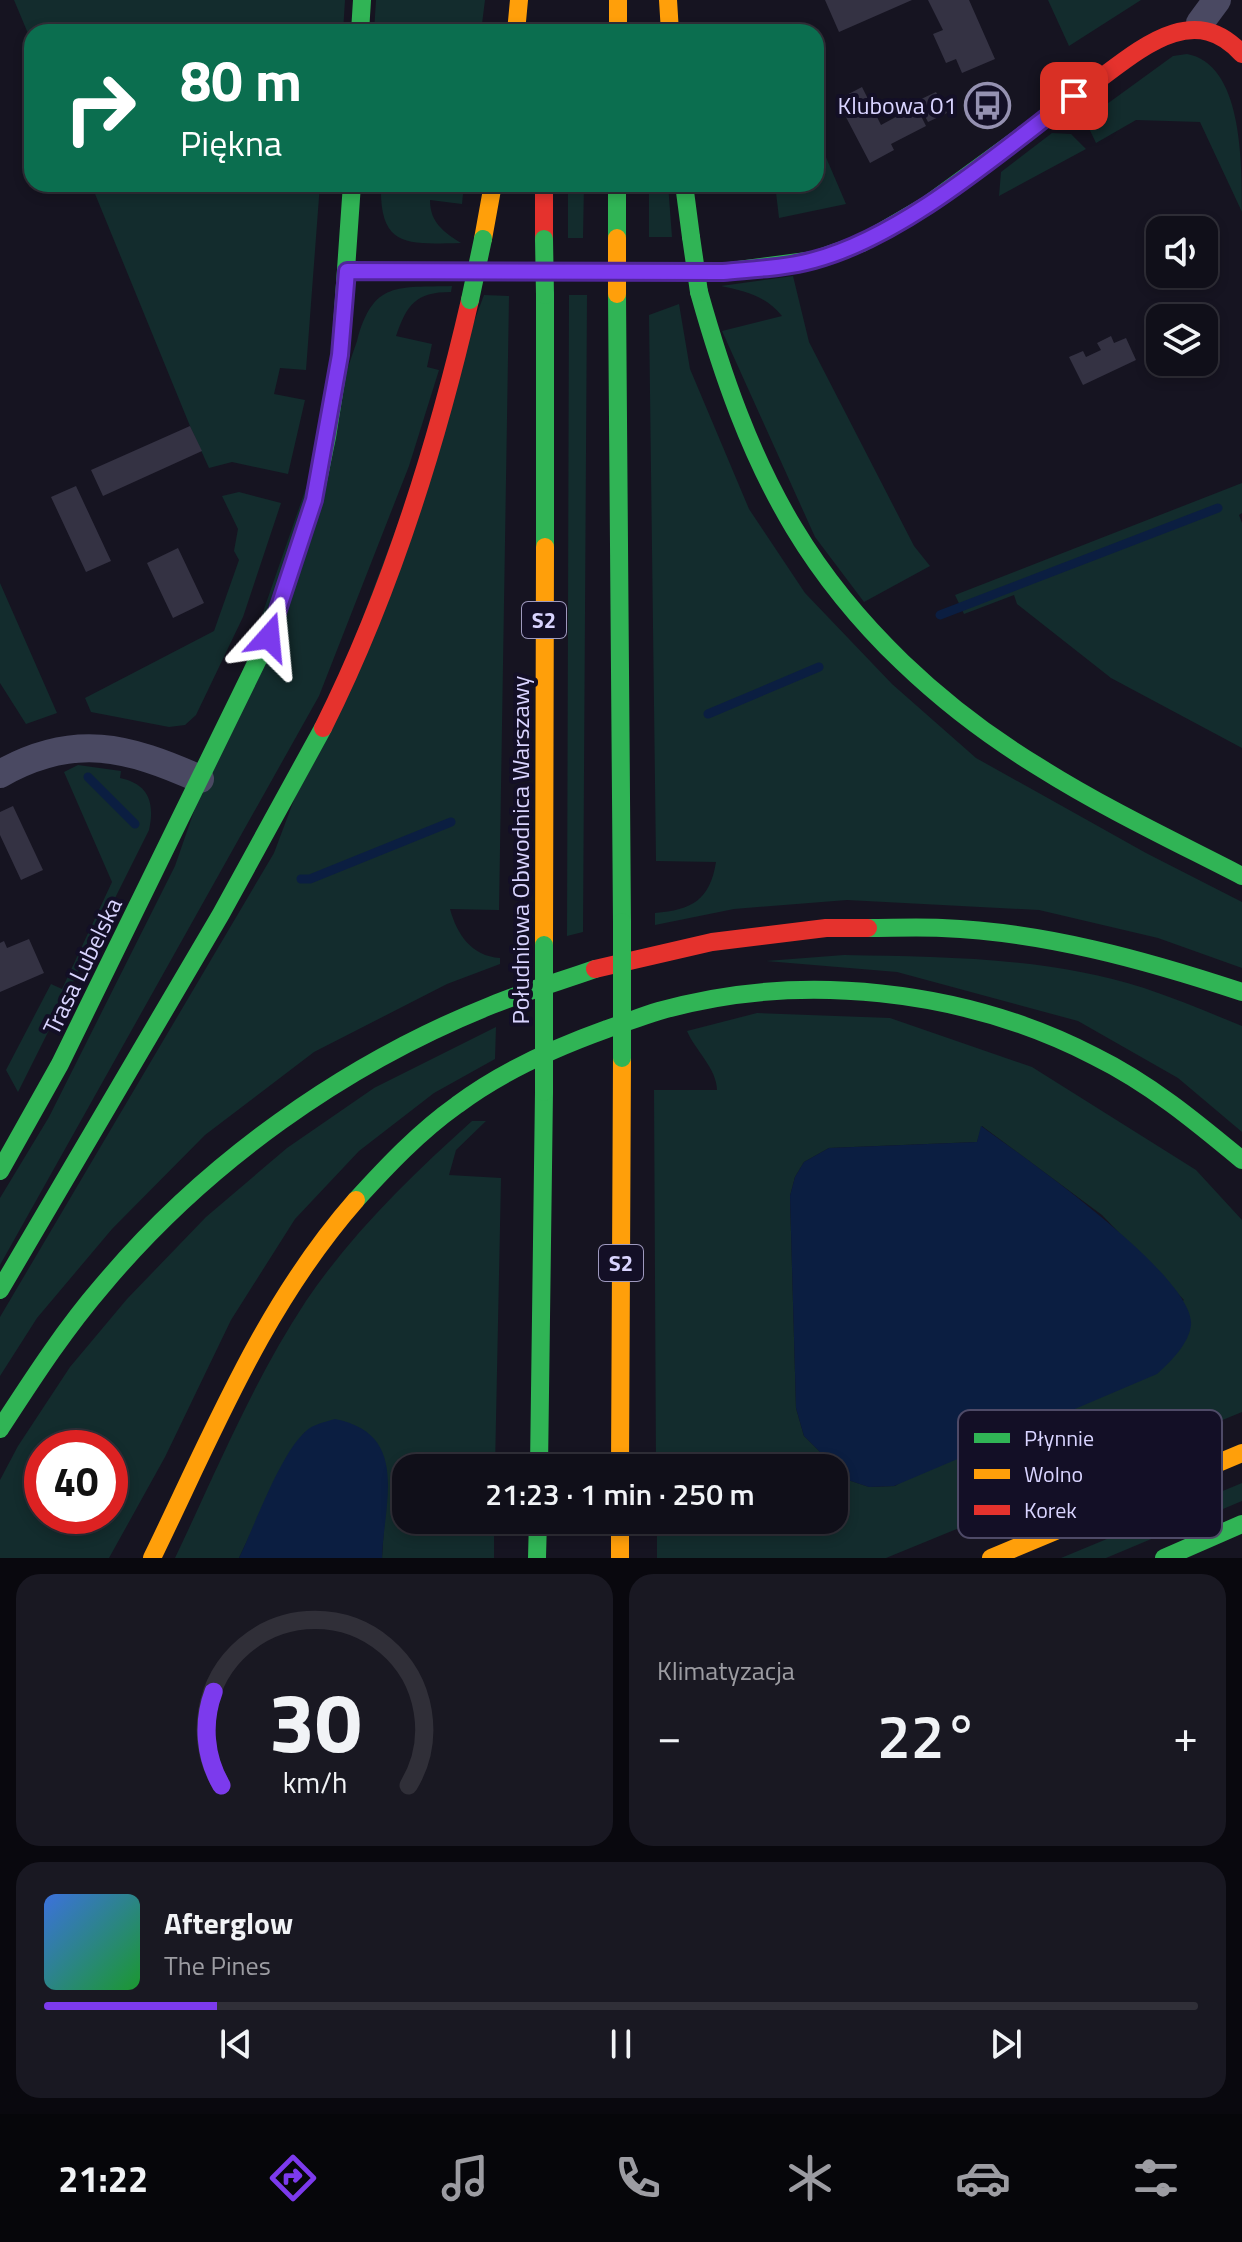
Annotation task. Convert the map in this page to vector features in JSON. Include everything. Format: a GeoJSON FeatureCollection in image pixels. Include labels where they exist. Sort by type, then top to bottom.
{"type":"FeatureCollection","features":[{"type":"Feature","properties":{"kind":"main road"},"geometry":{"type":"LineString","coordinates":[[360,24],[362,0]]}},
{"type":"Feature","properties":{"kind":"main road"},"geometry":{"type":"LineString","coordinates":[[517,24],[519,0]]}},
{"type":"Feature","properties":{"kind":"main road"},"geometry":{"type":"LineString","coordinates":[[618,0],[618,24]]}},
{"type":"Feature","properties":{"kind":"main road"},"geometry":{"type":"LineString","coordinates":[[668,0],[670,24]]}},
{"type":"Feature","properties":{"kind":"main road"},"geometry":{"type":"LineString","coordinates":[[347,271],[723,272],[814,260],[862,243],[927,205],[1168,28],[1200,23],[1221,31],[1242,54]]}},
{"type":"Feature","properties":{"kind":"main road","name":"Trasa Lubelska"},"geometry":{"type":"LineString","coordinates":[[0,1171],[60,1064],[269,637],[314,500],[340,355],[352,192]]}},
{"type":"Feature","properties":{"kind":"main road"},"geometry":{"type":"LineString","coordinates":[[0,1290],[181,984],[318,737],[366,634],[412,512],[451,386],[492,192]]}},
{"type":"Feature","properties":{"kind":"main road","name":"Południowa Obwodnica Warszawy"},"geometry":{"type":"LineString","coordinates":[[539,1454],[544,1092],[544,192]]}},
{"type":"Feature","properties":{"kind":"main road","name":"S2"},"geometry":{"type":"LineString","coordinates":[[617,192],[622,922],[620,1454]]}},
{"type":"Feature","properties":{"kind":"main road"},"geometry":{"type":"LineString","coordinates":[[685,192],[699,292],[724,374],[752,446],[794,528],[842,594],[904,664],[974,723],[1041,767],[1242,876]]}},
{"type":"Feature","properties":{"kind":"main road"},"geometry":{"type":"LineString","coordinates":[[0,1429],[49,1353],[119,1266],[192,1192],[265,1132],[355,1073],[423,1035],[489,1005],[580,972],[678,947],[762,934],[834,928],[941,928],[1053,941],[1172,968],[1242,992]]}},
{"type":"Feature","properties":{"kind":"main road"},"geometry":{"type":"LineString","coordinates":[[152,1558],[272,1316],[317,1245],[394,1158],[456,1106],[527,1061],[608,1026],[682,1004],[749,993],[812,988],[902,994],[942,1002],[981,1011],[1051,1035],[1113,1064],[1173,1102],[1242,1160]]}},
{"type":"Feature","properties":{"kind":"main road"},"geometry":{"type":"LineString","coordinates":[[1222,1461],[1242,1453]]}},
{"type":"Feature","properties":{"kind":"main road"},"geometry":{"type":"LineString","coordinates":[[1222,1533],[1242,1524]]}},
{"type":"Feature","properties":{"kind":"main road"},"geometry":{"type":"LineString","coordinates":[[537,1558],[538,1534]]}},
{"type":"Feature","properties":{"kind":"main road"},"geometry":{"type":"LineString","coordinates":[[620,1534],[620,1558]]}},
{"type":"Feature","properties":{"kind":"main road"},"geometry":{"type":"LineString","coordinates":[[991,1558],[1039,1538]]}},
{"type":"Feature","properties":{"kind":"main road"},"geometry":{"type":"LineString","coordinates":[[1164,1558],[1210,1538]]}},
{"type":"Feature","properties":{"kind":"street"},"geometry":{"type":"LineString","coordinates":[[1200,23],[1217,0]]}},
{"type":"Feature","properties":{"kind":"street"},"geometry":{"type":"LineString","coordinates":[[0,774],[47,753],[96,748],[140,754],[200,779]]}},
{"type":"Feature","properties":{"kind":"green space"},"geometry":{"type":"Polygon","coordinates":[[[14,0],[345,0],[344,24],[24,24],[14,0]]]}},
{"type":"Feature","properties":{"kind":"green space"},"geometry":{"type":"Polygon","coordinates":[[[376,0],[485,0],[482,24],[374,24],[376,0]]]}},
{"type":"Feature","properties":{"kind":"green space"},"geometry":{"type":"Polygon","coordinates":[[[1048,0],[1141,0],[1069,46],[1048,0]]]}},
{"type":"Feature","properties":{"kind":"green space"},"geometry":{"type":"Polygon","coordinates":[[[1187,54],[1205,61],[1219,75],[1229,94],[1239,141],[1242,212],[1200,122],[1136,120],[1096,143],[1085,120],[1173,56],[1187,54]]]}},
{"type":"Feature","properties":{"kind":"green space"},"geometry":{"type":"Polygon","coordinates":[[[1052,133],[1071,134],[1086,149],[999,196],[1001,172],[1052,133]]]}},
{"type":"Feature","properties":{"kind":"green space"},"geometry":{"type":"Polygon","coordinates":[[[824,153],[846,204],[779,218],[776,192],[824,192],[824,153]]]}},
{"type":"Feature","properties":{"kind":"green space"},"geometry":{"type":"Polygon","coordinates":[[[94,192],[319,192],[306,370],[280,368],[274,394],[305,400],[288,474],[232,462],[209,468],[94,192]]]}},
{"type":"Feature","properties":{"kind":"green space"},"geometry":{"type":"Polygon","coordinates":[[[381,192],[463,192],[462,204],[430,200],[435,221],[461,243],[412,242],[400,238],[385,221],[381,192]]]}},
{"type":"Feature","properties":{"kind":"green space"},"geometry":{"type":"Polygon","coordinates":[[[568,192],[584,192],[583,238],[568,238],[568,192]]]}},
{"type":"Feature","properties":{"kind":"green space"},"geometry":{"type":"Polygon","coordinates":[[[649,192],[669,192],[672,237],[649,237],[649,192]]]}},
{"type":"Feature","properties":{"kind":"green space"},"geometry":{"type":"Polygon","coordinates":[[[793,276],[809,342],[914,546],[930,566],[864,602],[815,537],[722,331],[782,316],[762,299],[721,286],[793,276]]]}},
{"type":"Feature","properties":{"kind":"green space"},"geometry":{"type":"Polygon","coordinates":[[[452,286],[451,292],[429,295],[414,302],[396,336],[432,344],[427,367],[439,370],[409,466],[319,696],[0,1265],[0,1198],[49,1117],[175,866],[363,321],[380,297],[390,291],[452,286]]]}},
{"type":"Feature","properties":{"kind":"green space"},"geometry":{"type":"Polygon","coordinates":[[[484,295],[509,296],[499,910],[450,909],[467,942],[481,953],[500,958],[500,964],[447,984],[314,1052],[205,1135],[112,1229],[37,1318],[0,1376],[0,1317],[274,853],[484,295]]]}},
{"type":"Feature","properties":{"kind":"green space"},"geometry":{"type":"Polygon","coordinates":[[[569,295],[587,295],[583,932],[567,936],[569,295]]]}},
{"type":"Feature","properties":{"kind":"green space"},"geometry":{"type":"Polygon","coordinates":[[[679,304],[690,369],[749,509],[805,593],[892,684],[976,758],[1146,853],[1242,902],[1242,968],[1158,938],[1039,910],[847,900],[734,909],[655,925],[655,913],[689,906],[704,894],[716,862],[656,861],[649,315],[679,304]]]}},
{"type":"Feature","properties":{"kind":"green space"},"geometry":{"type":"Polygon","coordinates":[[[1242,483],[1242,513],[1239,515],[1242,523],[1242,748],[1111,678],[1017,604],[1014,595],[964,614],[955,595],[1242,483]]]}},
{"type":"Feature","properties":{"kind":"green space"},"geometry":{"type":"Polygon","coordinates":[[[239,492],[281,503],[243,617],[196,715],[185,725],[169,727],[91,712],[85,698],[214,631],[239,560],[234,551],[238,529],[222,496],[239,492]]]}},
{"type":"Feature","properties":{"kind":"green space"},"geometry":{"type":"Polygon","coordinates":[[[0,583],[57,713],[26,724],[0,683],[0,583]]]}},
{"type":"Feature","properties":{"kind":"green space"},"geometry":{"type":"Polygon","coordinates":[[[78,765],[121,771],[120,778],[144,790],[151,811],[149,830],[18,1092],[6,1070],[51,984],[62,989],[112,882],[64,772],[78,765]]]}},
{"type":"Feature","properties":{"kind":"green space"},"geometry":{"type":"Polygon","coordinates":[[[844,955],[996,961],[1070,970],[1144,988],[1242,1026],[1242,1132],[1178,1078],[1078,1021],[897,972],[766,961],[844,955]]]}},
{"type":"Feature","properties":{"kind":"green space"},"geometry":{"type":"Polygon","coordinates":[[[757,1013],[890,1018],[1032,1067],[1196,1170],[1242,1220],[1242,1412],[1222,1420],[1222,1410],[1013,1410],[1184,1300],[1102,1215],[982,1126],[977,1142],[829,1148],[804,1162],[795,1177],[790,1196],[796,1408],[804,1436],[822,1454],[656,1454],[654,1090],[717,1090],[710,1067],[687,1031],[757,1013]]]}},
{"type":"Feature","properties":{"kind":"green space"},"geometry":{"type":"Polygon","coordinates":[[[496,1027],[495,1059],[434,1093],[359,1151],[295,1219],[231,1320],[165,1457],[128,1524],[128,1430],[29,1430],[70,1367],[127,1299],[206,1217],[287,1148],[374,1088],[496,1027]]]}},
{"type":"Feature","properties":{"kind":"green space"},"geometry":{"type":"Polygon","coordinates":[[[472,1121],[486,1121],[456,1150],[449,1175],[501,1178],[495,1454],[392,1454],[392,1534],[494,1534],[494,1558],[382,1558],[384,1525],[305,1432],[286,1458],[239,1558],[175,1558],[252,1395],[306,1301],[383,1206],[472,1121]]]}},
{"type":"Feature","properties":{"kind":"green space"},"geometry":{"type":"Polygon","coordinates":[[[24,1437],[24,1534],[122,1534],[109,1558],[0,1558],[0,1480],[24,1437]]]}},
{"type":"Feature","properties":{"kind":"green space"},"geometry":{"type":"Polygon","coordinates":[[[958,1445],[958,1528],[886,1558],[657,1558],[657,1534],[848,1534],[848,1480],[869,1487],[895,1486],[958,1445]]]}},
{"type":"Feature","properties":{"kind":"green space"},"geometry":{"type":"Polygon","coordinates":[[[1242,1483],[1242,1501],[1222,1509],[1222,1491],[1242,1483]]]}},
{"type":"Feature","properties":{"kind":"green space"},"geometry":{"type":"Polygon","coordinates":[[[1109,1538],[1154,1538],[1106,1558],[1061,1558],[1109,1538]]]}},
{"type":"Feature","properties":{"kind":"water"},"geometry":{"type":"Polygon","coordinates":[[[981,1126],[1102,1218],[1166,1277],[1185,1304],[1191,1325],[1187,1339],[1157,1374],[1072,1410],[958,1410],[958,1459],[894,1486],[869,1487],[848,1480],[848,1454],[822,1454],[804,1436],[796,1408],[790,1196],[795,1177],[804,1162],[829,1148],[977,1142],[981,1126]]]}},
{"type":"Feature","properties":{"kind":"water"},"geometry":{"type":"Polygon","coordinates":[[[335,1419],[359,1427],[374,1439],[383,1455],[388,1493],[382,1558],[239,1558],[278,1473],[296,1442],[312,1427],[335,1419]]]}},
{"type":"Feature","properties":{"kind":"building"},"geometry":{"type":"Polygon","coordinates":[[[825,0],[912,0],[839,32],[825,0]]]}},
{"type":"Feature","properties":{"kind":"building"},"geometry":{"type":"Polygon","coordinates":[[[928,0],[969,0],[995,59],[962,73],[956,59],[946,63],[933,34],[943,30],[928,0]]]}},
{"type":"Feature","properties":{"kind":"building"},"geometry":{"type":"Polygon","coordinates":[[[862,87],[881,125],[916,106],[926,126],[891,144],[894,150],[870,163],[837,100],[862,87]]]}},
{"type":"Feature","properties":{"kind":"building"},"geometry":{"type":"Polygon","coordinates":[[[936,92],[947,113],[928,122],[917,101],[936,92]]]}},
{"type":"Feature","properties":{"kind":"building"},"geometry":{"type":"Polygon","coordinates":[[[1111,336],[1114,343],[1126,338],[1136,360],[1083,385],[1069,357],[1083,351],[1086,357],[1101,350],[1097,343],[1111,336]]]}},
{"type":"Feature","properties":{"kind":"building"},"geometry":{"type":"Polygon","coordinates":[[[190,426],[202,451],[103,496],[91,470],[190,426]]]}},
{"type":"Feature","properties":{"kind":"building"},"geometry":{"type":"Polygon","coordinates":[[[76,486],[111,561],[86,572],[51,497],[76,486]]]}},
{"type":"Feature","properties":{"kind":"building"},"geometry":{"type":"Polygon","coordinates":[[[178,548],[204,603],[173,618],[147,563],[178,548]]]}},
{"type":"Feature","properties":{"kind":"building"},"geometry":{"type":"Polygon","coordinates":[[[13,806],[43,870],[21,880],[0,835],[0,812],[13,806]]]}},
{"type":"Feature","properties":{"kind":"building"},"geometry":{"type":"Polygon","coordinates":[[[29,939],[44,973],[0,992],[0,943],[4,941],[7,948],[29,939]]]}},
{"type":"Feature","properties":{"kind":"waterway"},"geometry":{"type":"LineString","coordinates":[[940,615],[1218,508]]}},
{"type":"Feature","properties":{"kind":"waterway"},"geometry":{"type":"LineString","coordinates":[[708,714],[819,667]]}},
{"type":"Feature","properties":{"kind":"waterway"},"geometry":{"type":"LineString","coordinates":[[88,777],[135,824]]}},
{"type":"Feature","properties":{"kind":"waterway"},"geometry":{"type":"LineString","coordinates":[[301,879],[310,879],[451,822]]}},
{"type":"Feature","properties":{"kind":"traffic: fast"},"geometry":{"type":"LineString","coordinates":[[360,24],[362,0]]}},
{"type":"Feature","properties":{"kind":"traffic: fast"},"geometry":{"type":"LineString","coordinates":[[347,271],[723,272],[814,260],[862,243],[927,205],[1094,83]]}},
{"type":"Feature","properties":{"kind":"traffic: fast"},"geometry":{"type":"LineString","coordinates":[[0,1171],[60,1064],[269,637],[314,500],[327,437],[340,355],[351,192]]}},
{"type":"Feature","properties":{"kind":"traffic: fast"},"geometry":{"type":"LineString","coordinates":[[617,192],[617,238]]}},
{"type":"Feature","properties":{"kind":"traffic: fast"},"geometry":{"type":"LineString","coordinates":[[685,192],[691,237]]}},
{"type":"Feature","properties":{"kind":"traffic: fast"},"geometry":{"type":"LineString","coordinates":[[691,237],[699,292]]}},
{"type":"Feature","properties":{"kind":"traffic: fast"},"geometry":{"type":"LineString","coordinates":[[470,300],[483,239]]}},
{"type":"Feature","properties":{"kind":"traffic: fast"},"geometry":{"type":"LineString","coordinates":[[544,239],[545,295]]}},
{"type":"Feature","properties":{"kind":"traffic: fast"},"geometry":{"type":"LineString","coordinates":[[699,292],[739,413],[778,500],[817,564],[872,631],[934,691],[1003,744],[1139,824],[1242,876]]}},
{"type":"Feature","properties":{"kind":"traffic: fast"},"geometry":{"type":"LineString","coordinates":[[617,294],[622,922]]}},
{"type":"Feature","properties":{"kind":"traffic: fast"},"geometry":{"type":"LineString","coordinates":[[545,295],[545,547]]}},
{"type":"Feature","properties":{"kind":"traffic: fast"},"geometry":{"type":"LineString","coordinates":[[0,1290],[221,914],[323,728]]}},
{"type":"Feature","properties":{"kind":"traffic: fast"},"geometry":{"type":"LineString","coordinates":[[622,922],[622,1058]]}},
{"type":"Feature","properties":{"kind":"traffic: fast"},"geometry":{"type":"LineString","coordinates":[[868,928],[933,928],[1018,935],[1131,959],[1242,992]]}},
{"type":"Feature","properties":{"kind":"traffic: fast"},"geometry":{"type":"LineString","coordinates":[[544,945],[544,1092]]}},
{"type":"Feature","properties":{"kind":"traffic: fast"},"geometry":{"type":"LineString","coordinates":[[0,1429],[61,1338],[102,1286],[186,1198],[232,1159],[331,1087],[383,1056],[492,1005],[595,969]]}},
{"type":"Feature","properties":{"kind":"traffic: fast"},"geometry":{"type":"LineString","coordinates":[[356,1200],[443,1115],[492,1081],[529,1061],[587,1036],[659,1011],[713,999],[768,992],[824,990],[881,993],[991,1015],[1044,1033],[1094,1056],[1153,1090],[1242,1160]]}},
{"type":"Feature","properties":{"kind":"traffic: fast"},"geometry":{"type":"LineString","coordinates":[[539,1454],[544,1092]]}},
{"type":"Feature","properties":{"kind":"traffic: fast"},"geometry":{"type":"LineString","coordinates":[[1222,1533],[1242,1524]]}},
{"type":"Feature","properties":{"kind":"traffic: fast"},"geometry":{"type":"LineString","coordinates":[[537,1558],[538,1534]]}},
{"type":"Feature","properties":{"kind":"traffic: fast"},"geometry":{"type":"LineString","coordinates":[[1164,1558],[1210,1538]]}},
{"type":"Feature","properties":{"kind":"traffic: slow"},"geometry":{"type":"LineString","coordinates":[[517,24],[519,0]]}},
{"type":"Feature","properties":{"kind":"traffic: slow"},"geometry":{"type":"LineString","coordinates":[[618,0],[618,24]]}},
{"type":"Feature","properties":{"kind":"traffic: slow"},"geometry":{"type":"LineString","coordinates":[[668,0],[670,24]]}},
{"type":"Feature","properties":{"kind":"traffic: slow"},"geometry":{"type":"LineString","coordinates":[[483,239],[492,192]]}},
{"type":"Feature","properties":{"kind":"traffic: slow"},"geometry":{"type":"LineString","coordinates":[[617,238],[617,294]]}},
{"type":"Feature","properties":{"kind":"traffic: slow"},"geometry":{"type":"LineString","coordinates":[[544,945],[545,547]]}},
{"type":"Feature","properties":{"kind":"traffic: slow"},"geometry":{"type":"LineString","coordinates":[[620,1454],[622,1058]]}},
{"type":"Feature","properties":{"kind":"traffic: slow"},"geometry":{"type":"LineString","coordinates":[[152,1558],[219,1418],[267,1327],[293,1283],[356,1200]]}},
{"type":"Feature","properties":{"kind":"traffic: slow"},"geometry":{"type":"LineString","coordinates":[[1222,1461],[1242,1453]]}},
{"type":"Feature","properties":{"kind":"traffic: slow"},"geometry":{"type":"LineString","coordinates":[[620,1534],[620,1558]]}},
{"type":"Feature","properties":{"kind":"traffic: slow"},"geometry":{"type":"LineString","coordinates":[[991,1558],[1039,1538]]}},
{"type":"Feature","properties":{"kind":"traffic: jam"},"geometry":{"type":"LineString","coordinates":[[1094,83],[1148,45],[1186,30],[1205,31],[1224,38],[1242,54]]}},
{"type":"Feature","properties":{"kind":"traffic: jam"},"geometry":{"type":"LineString","coordinates":[[544,192],[544,239]]}},
{"type":"Feature","properties":{"kind":"traffic: jam"},"geometry":{"type":"LineString","coordinates":[[323,728],[370,625],[409,518],[442,410],[470,300]]}},
{"type":"Feature","properties":{"kind":"traffic: jam"},"geometry":{"type":"LineString","coordinates":[[595,969],[712,942],[826,928],[868,928]]}},
{"type":"Feature","properties":{"kind":"place","name":"Klubowa 01"},"geometry":{"type":"Point","coordinates":[988,105]}},
{"type":"Feature","properties":{"kind":"route"},"geometry":{"type":"LineString","coordinates":[[269,637],[314,500],[340,355],[347,271],[723,272],[814,260],[862,243],[927,205],[1074,96]]}}]}
